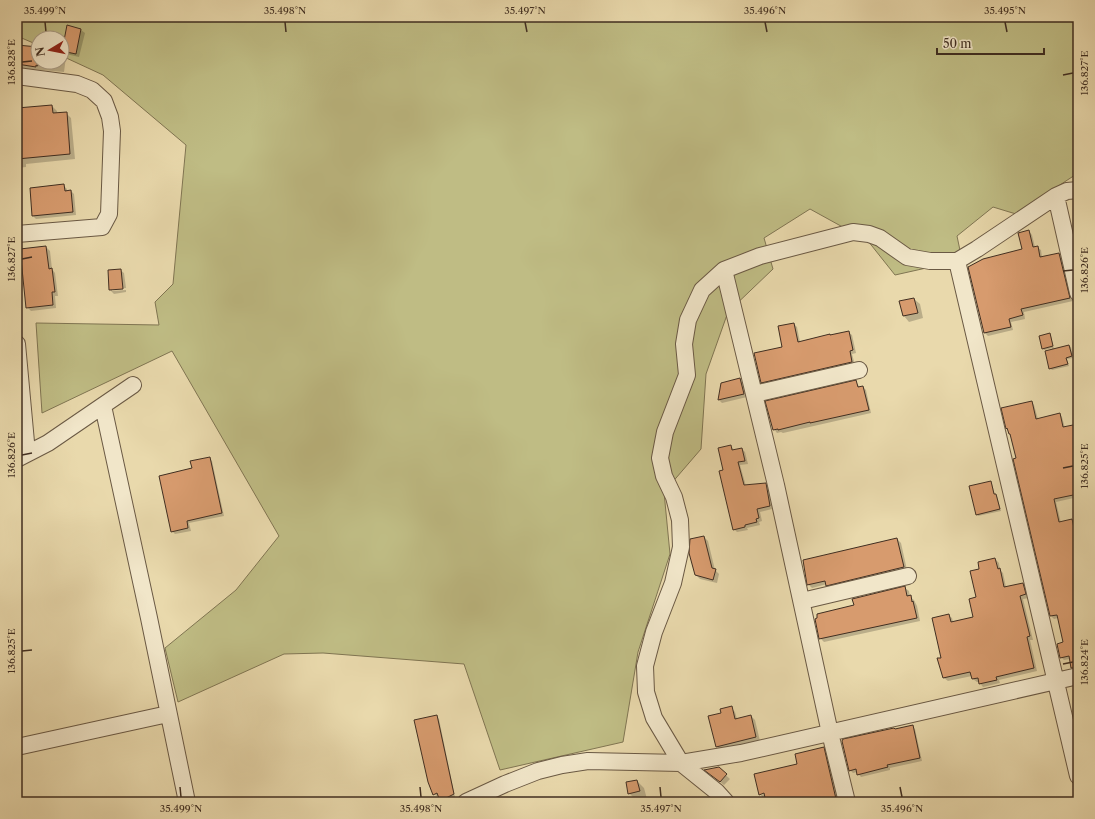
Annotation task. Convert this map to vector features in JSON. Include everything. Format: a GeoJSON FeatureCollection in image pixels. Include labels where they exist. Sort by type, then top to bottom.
{"type":"FeatureCollection","features":[{"type":"Feature","properties":{"kind":"street"},"geometry":{"type":"LineString","coordinates":[[17,76],[77,84],[92,90],[104,101],[110,117],[112,131],[109,214],[102,227],[17,234]]}},
{"type":"Feature","properties":{"kind":"street"},"geometry":{"type":"LineString","coordinates":[[726,802],[718,792],[681,763],[654,718],[646,692],[645,666],[654,632],[673,583],[681,547],[680,520],[674,497],[664,476],[660,458],[666,432],[687,375],[684,344],[688,320],[702,290],[724,270],[760,256],[853,232],[869,234],[880,238],[907,257],[930,262],[957,261],[1056,196],[1067,191],[1078,190]]}},
{"type":"Feature","properties":{"kind":"street"},"geometry":{"type":"LineString","coordinates":[[1056,196],[1078,293]]}},
{"type":"Feature","properties":{"kind":"street"},"geometry":{"type":"LineString","coordinates":[[957,261],[1078,776]]}},
{"type":"Feature","properties":{"kind":"street"},"geometry":{"type":"LineString","coordinates":[[724,270],[754,394],[802,602],[830,733],[847,802]]}},
{"type":"Feature","properties":{"kind":"street"},"geometry":{"type":"LineString","coordinates":[[17,344],[22,456],[48,443],[133,385]]}},
{"type":"Feature","properties":{"kind":"street"},"geometry":{"type":"LineString","coordinates":[[754,394],[859,370]]}},
{"type":"Feature","properties":{"kind":"street"},"geometry":{"type":"LineString","coordinates":[[103,406],[187,802]]}},
{"type":"Feature","properties":{"kind":"street"},"geometry":{"type":"LineString","coordinates":[[802,602],[908,576]]}},
{"type":"Feature","properties":{"kind":"street"},"geometry":{"type":"LineString","coordinates":[[466,802],[538,771],[562,765],[588,761],[681,763],[741,753],[1078,676]]}},
{"type":"Feature","properties":{"kind":"street"},"geometry":{"type":"LineString","coordinates":[[17,747],[168,714]]}},
{"type":"Feature","properties":{"kind":"shaded area"},"geometry":{"type":"Polygon","coordinates":[[[17,17],[1064,17],[1078,26],[1078,173],[1016,214],[993,207],[957,236],[962,260],[895,275],[868,241],[810,209],[764,238],[773,269],[728,312],[706,374],[701,449],[664,492],[670,554],[638,652],[623,742],[500,770],[464,664],[323,653],[284,654],[178,702],[165,648],[236,590],[279,536],[172,351],[42,413],[36,323],[159,325],[155,302],[173,284],[186,145],[103,75],[70,60],[70,30],[30,30],[30,42],[17,36],[17,17]]]}},
{"type":"Feature","properties":{"kind":"building"},"geometry":{"type":"Polygon","coordinates":[[[67,25],[81,29],[76,54],[70,53],[70,30],[66,30],[67,25]]]}},
{"type":"Feature","properties":{"kind":"building"},"geometry":{"type":"Polygon","coordinates":[[[17,45],[30,46],[30,66],[17,64],[17,45]]]}},
{"type":"Feature","properties":{"kind":"building"},"geometry":{"type":"Polygon","coordinates":[[[52,105],[53,113],[67,112],[70,154],[17,159],[17,108],[52,105]]]}},
{"type":"Feature","properties":{"kind":"building"},"geometry":{"type":"Polygon","coordinates":[[[64,184],[65,191],[71,190],[73,212],[32,216],[30,188],[64,184]]]}},
{"type":"Feature","properties":{"kind":"building"},"geometry":{"type":"Polygon","coordinates":[[[1029,230],[1033,247],[1038,246],[1040,257],[1059,253],[1070,298],[1021,309],[1023,315],[1009,319],[1011,327],[984,333],[968,267],[983,259],[1022,249],[1018,233],[1029,230]]]}},
{"type":"Feature","properties":{"kind":"building"},"geometry":{"type":"Polygon","coordinates":[[[46,246],[49,269],[52,268],[55,292],[52,292],[53,305],[26,308],[20,249],[46,246]]]}},
{"type":"Feature","properties":{"kind":"building"},"geometry":{"type":"Polygon","coordinates":[[[121,269],[123,289],[109,290],[108,270],[121,269]]]}},
{"type":"Feature","properties":{"kind":"building"},"geometry":{"type":"Polygon","coordinates":[[[914,298],[918,313],[903,316],[899,301],[914,298]]]}},
{"type":"Feature","properties":{"kind":"building"},"geometry":{"type":"Polygon","coordinates":[[[794,323],[798,342],[849,331],[853,350],[850,351],[852,362],[761,383],[754,353],[782,347],[778,326],[794,323]]]}},
{"type":"Feature","properties":{"kind":"building"},"geometry":{"type":"Polygon","coordinates":[[[1050,333],[1053,346],[1042,349],[1039,336],[1050,333]]]}},
{"type":"Feature","properties":{"kind":"building"},"geometry":{"type":"Polygon","coordinates":[[[1069,345],[1072,356],[1066,358],[1068,364],[1049,369],[1045,351],[1069,345]]]}},
{"type":"Feature","properties":{"kind":"building"},"geometry":{"type":"Polygon","coordinates":[[[740,378],[744,394],[718,400],[721,383],[740,378]]]}},
{"type":"Feature","properties":{"kind":"building"},"geometry":{"type":"Polygon","coordinates":[[[856,380],[858,387],[863,386],[869,410],[773,430],[765,401],[856,380]]]}},
{"type":"Feature","properties":{"kind":"building"},"geometry":{"type":"Polygon","coordinates":[[[1032,401],[1036,419],[1060,413],[1063,427],[1078,424],[1078,494],[1054,499],[1059,522],[1072,519],[1078,546],[1078,667],[1071,668],[1069,656],[1060,658],[1057,644],[1063,642],[1057,615],[1050,616],[1013,459],[1016,458],[1010,434],[1007,428],[1006,429],[1001,408],[1032,401]]]}},
{"type":"Feature","properties":{"kind":"building"},"geometry":{"type":"Polygon","coordinates":[[[731,445],[732,450],[742,448],[745,461],[738,462],[744,485],[766,483],[770,506],[757,509],[759,518],[756,519],[757,522],[733,530],[719,471],[723,470],[718,448],[731,445]]]}},
{"type":"Feature","properties":{"kind":"building"},"geometry":{"type":"Polygon","coordinates":[[[210,457],[222,513],[187,521],[188,528],[171,532],[159,476],[192,468],[190,461],[210,457]]]}},
{"type":"Feature","properties":{"kind":"building"},"geometry":{"type":"Polygon","coordinates":[[[991,481],[1000,509],[976,515],[969,486],[991,481]]]}},
{"type":"Feature","properties":{"kind":"building"},"geometry":{"type":"Polygon","coordinates":[[[704,536],[712,568],[716,569],[713,580],[695,575],[689,553],[690,539],[704,536]]]}},
{"type":"Feature","properties":{"kind":"building"},"geometry":{"type":"Polygon","coordinates":[[[897,538],[904,567],[826,586],[825,581],[807,585],[803,560],[897,538]]]}},
{"type":"Feature","properties":{"kind":"building"},"geometry":{"type":"Polygon","coordinates":[[[995,558],[998,569],[1000,568],[1004,587],[1023,583],[1026,594],[1020,596],[1030,636],[1027,637],[1034,668],[996,677],[997,680],[979,684],[978,678],[972,679],[970,672],[943,678],[937,658],[941,658],[932,618],[949,614],[951,622],[973,617],[969,599],[976,597],[970,571],[979,569],[978,562],[995,558]]]}},
{"type":"Feature","properties":{"kind":"building"},"geometry":{"type":"Polygon","coordinates":[[[905,586],[907,596],[911,595],[917,618],[819,639],[815,619],[817,618],[817,614],[854,605],[852,599],[905,586]]]}},
{"type":"Feature","properties":{"kind":"building"},"geometry":{"type":"Polygon","coordinates":[[[732,706],[735,719],[751,715],[756,737],[716,747],[708,716],[721,713],[720,709],[732,706]]]}},
{"type":"Feature","properties":{"kind":"building"},"geometry":{"type":"Polygon","coordinates":[[[437,715],[454,794],[440,801],[437,793],[433,795],[428,782],[414,720],[437,715]]]}},
{"type":"Feature","properties":{"kind":"building"},"geometry":{"type":"Polygon","coordinates":[[[913,725],[920,758],[887,765],[888,767],[857,775],[856,769],[849,771],[842,741],[843,739],[913,725]]]}},
{"type":"Feature","properties":{"kind":"building"},"geometry":{"type":"Polygon","coordinates":[[[824,747],[836,799],[823,802],[766,802],[764,793],[759,795],[754,774],[797,764],[795,754],[824,747]]]}},
{"type":"Feature","properties":{"kind":"building"},"geometry":{"type":"Polygon","coordinates":[[[719,767],[727,774],[720,782],[704,770],[719,767]]]}},
{"type":"Feature","properties":{"kind":"building"},"geometry":{"type":"Polygon","coordinates":[[[637,780],[640,791],[628,794],[626,782],[637,780]]]}}]}
